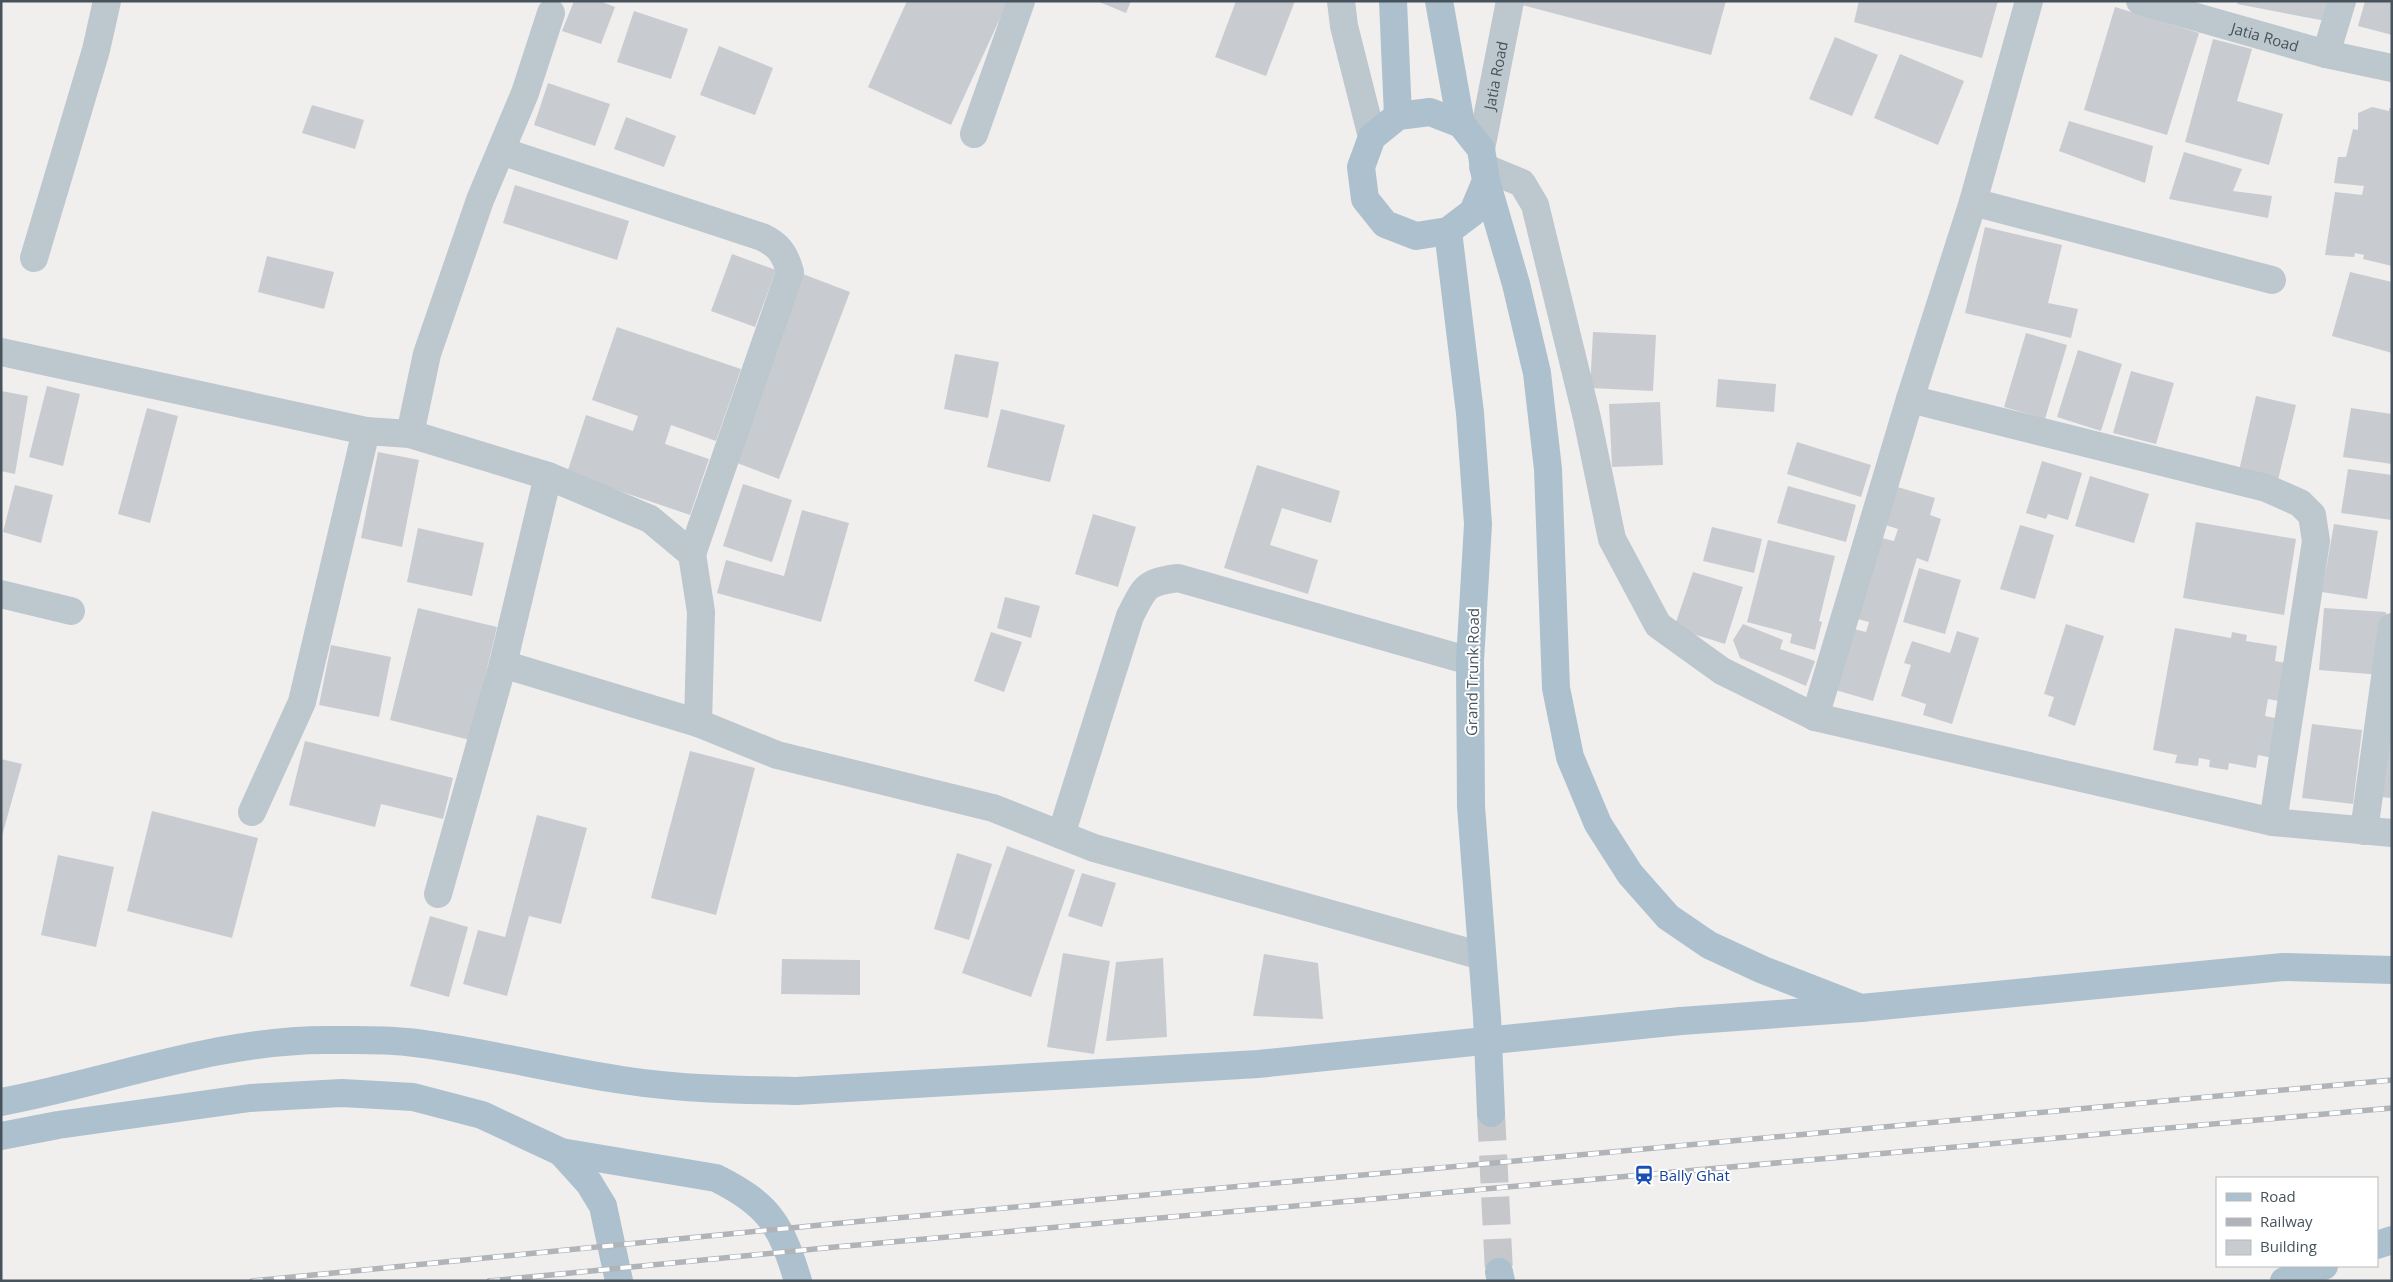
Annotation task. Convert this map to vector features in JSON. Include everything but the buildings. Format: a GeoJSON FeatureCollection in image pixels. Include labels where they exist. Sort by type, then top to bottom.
{"type":"FeatureCollection","features":[{"type":"Feature","properties":{"kind":"main road"},"geometry":{"type":"LineString","coordinates":[[1393,1],[1398,116]]}},
{"type":"Feature","properties":{"kind":"main road"},"geometry":{"type":"LineString","coordinates":[[1439,1],[1460,124],[1483,166],[1516,284],[1536,373],[1548,468],[1556,688],[1570,757],[1598,824],[1630,874],[1668,917],[1718,950],[1861,1008]]}},
{"type":"Feature","properties":{"kind":"main road"},"geometry":{"type":"LineString","coordinates":[[1460,124],[1430,112],[1398,116],[1372,137],[1361,167],[1365,199],[1385,224],[1400,230],[1416,236],[1448,231],[1473,212],[1483,166]]}},
{"type":"Feature","properties":{"kind":"main road","name":"Grand Trunk Road"},"geometry":{"type":"LineString","coordinates":[[1448,231],[1470,413],[1478,524],[1470,661],[1471,806],[1488,1017],[1491,1113]]}},
{"type":"Feature","properties":{"kind":"main road"},"geometry":{"type":"LineString","coordinates":[[1,1102],[52,1093],[234,1048],[282,1042],[325,1040],[406,1042],[622,1080],[689,1088],[796,1092],[1258,1064],[1681,1021],[1861,1008],[2283,967],[2392,970]]}},
{"type":"Feature","properties":{"kind":"main road"},"geometry":{"type":"LineString","coordinates":[[52,1093],[58,1124]]}},
{"type":"Feature","properties":{"kind":"main road"},"geometry":{"type":"LineString","coordinates":[[1,1136],[58,1124],[250,1098],[342,1093],[413,1097],[482,1115],[561,1152],[716,1178],[738,1189],[763,1208],[779,1229],[798,1281]]}},
{"type":"Feature","properties":{"kind":"main road"},"geometry":{"type":"LineString","coordinates":[[561,1152],[589,1183],[603,1206],[619,1281]]}},
{"type":"Feature","properties":{"kind":"main road"},"geometry":{"type":"LineString","coordinates":[[2378,1246],[2392,1240]]}},
{"type":"Feature","properties":{"kind":"main road"},"geometry":{"type":"LineString","coordinates":[[2284,1281],[2321,1267]]}},
{"type":"Feature","properties":{"kind":"street"},"geometry":{"type":"LineString","coordinates":[[34,258],[96,50],[107,1]]}},
{"type":"Feature","properties":{"kind":"street"},"geometry":{"type":"LineString","coordinates":[[974,134],[1021,1]]}},
{"type":"Feature","properties":{"kind":"street"},"geometry":{"type":"LineString","coordinates":[[1341,1],[1344,26],[1372,137]]}},
{"type":"Feature","properties":{"kind":"street","name":"Jatia Road"},"geometry":{"type":"LineString","coordinates":[[1483,166],[1510,1]]}},
{"type":"Feature","properties":{"kind":"street"},"geometry":{"type":"LineString","coordinates":[[1815,717],[1910,399],[1973,202],[2029,1]]}},
{"type":"Feature","properties":{"kind":"street","name":"Jatia Road"},"geometry":{"type":"LineString","coordinates":[[2140,1],[2326,54],[2392,68]]}},
{"type":"Feature","properties":{"kind":"street"},"geometry":{"type":"LineString","coordinates":[[2326,54],[2342,1]]}},
{"type":"Feature","properties":{"kind":"street"},"geometry":{"type":"LineString","coordinates":[[410,434],[427,354],[480,200],[525,93],[551,13]]}},
{"type":"Feature","properties":{"kind":"street"},"geometry":{"type":"LineString","coordinates":[[501,152],[762,237],[776,243],[786,256],[790,272],[692,554],[702,612],[698,723]]}},
{"type":"Feature","properties":{"kind":"street"},"geometry":{"type":"LineString","coordinates":[[1483,166],[1522,183],[1535,205],[1587,418],[1612,539],[1658,625],[1722,671],[1815,717],[2273,822],[2392,833]]}},
{"type":"Feature","properties":{"kind":"street"},"geometry":{"type":"LineString","coordinates":[[1973,202],[2272,280]]}},
{"type":"Feature","properties":{"kind":"street"},"geometry":{"type":"LineString","coordinates":[[1,352],[366,431],[410,434],[548,476],[650,519],[692,554]]}},
{"type":"Feature","properties":{"kind":"street"},"geometry":{"type":"LineString","coordinates":[[1910,399],[2266,488],[2300,503],[2312,516],[2316,540],[2273,822]]}},
{"type":"Feature","properties":{"kind":"street"},"geometry":{"type":"LineString","coordinates":[[252,812],[302,702],[366,431]]}},
{"type":"Feature","properties":{"kind":"street"},"geometry":{"type":"LineString","coordinates":[[438,894],[503,664],[548,476]]}},
{"type":"Feature","properties":{"kind":"street"},"geometry":{"type":"LineString","coordinates":[[1061,834],[1130,616],[1142,592],[1156,580],[1178,578],[1470,661]]}},
{"type":"Feature","properties":{"kind":"street"},"geometry":{"type":"LineString","coordinates":[[1,594],[71,611]]}},
{"type":"Feature","properties":{"kind":"street"},"geometry":{"type":"LineString","coordinates":[[2364,830],[2392,627]]}},
{"type":"Feature","properties":{"kind":"street"},"geometry":{"type":"LineString","coordinates":[[503,664],[698,723],[778,755],[993,808],[1094,848],[1482,956]]}},
{"type":"Feature","properties":{"kind":"tunnel"},"geometry":{"type":"LineString","coordinates":[[1491,1113],[1499,1272]]}},
{"type":"Feature","properties":{"kind":"railway"},"geometry":{"type":"LineString","coordinates":[[252,1281],[831,1224],[2392,1080]]}},
{"type":"Feature","properties":{"kind":"railway"},"geometry":{"type":"LineString","coordinates":[[489,1281],[835,1247],[2392,1108]]}},
{"type":"Feature","properties":{"kind":"place","name":"Bally Ghat"},"geometry":{"type":"Point","coordinates":[1644,1175]}}]}
